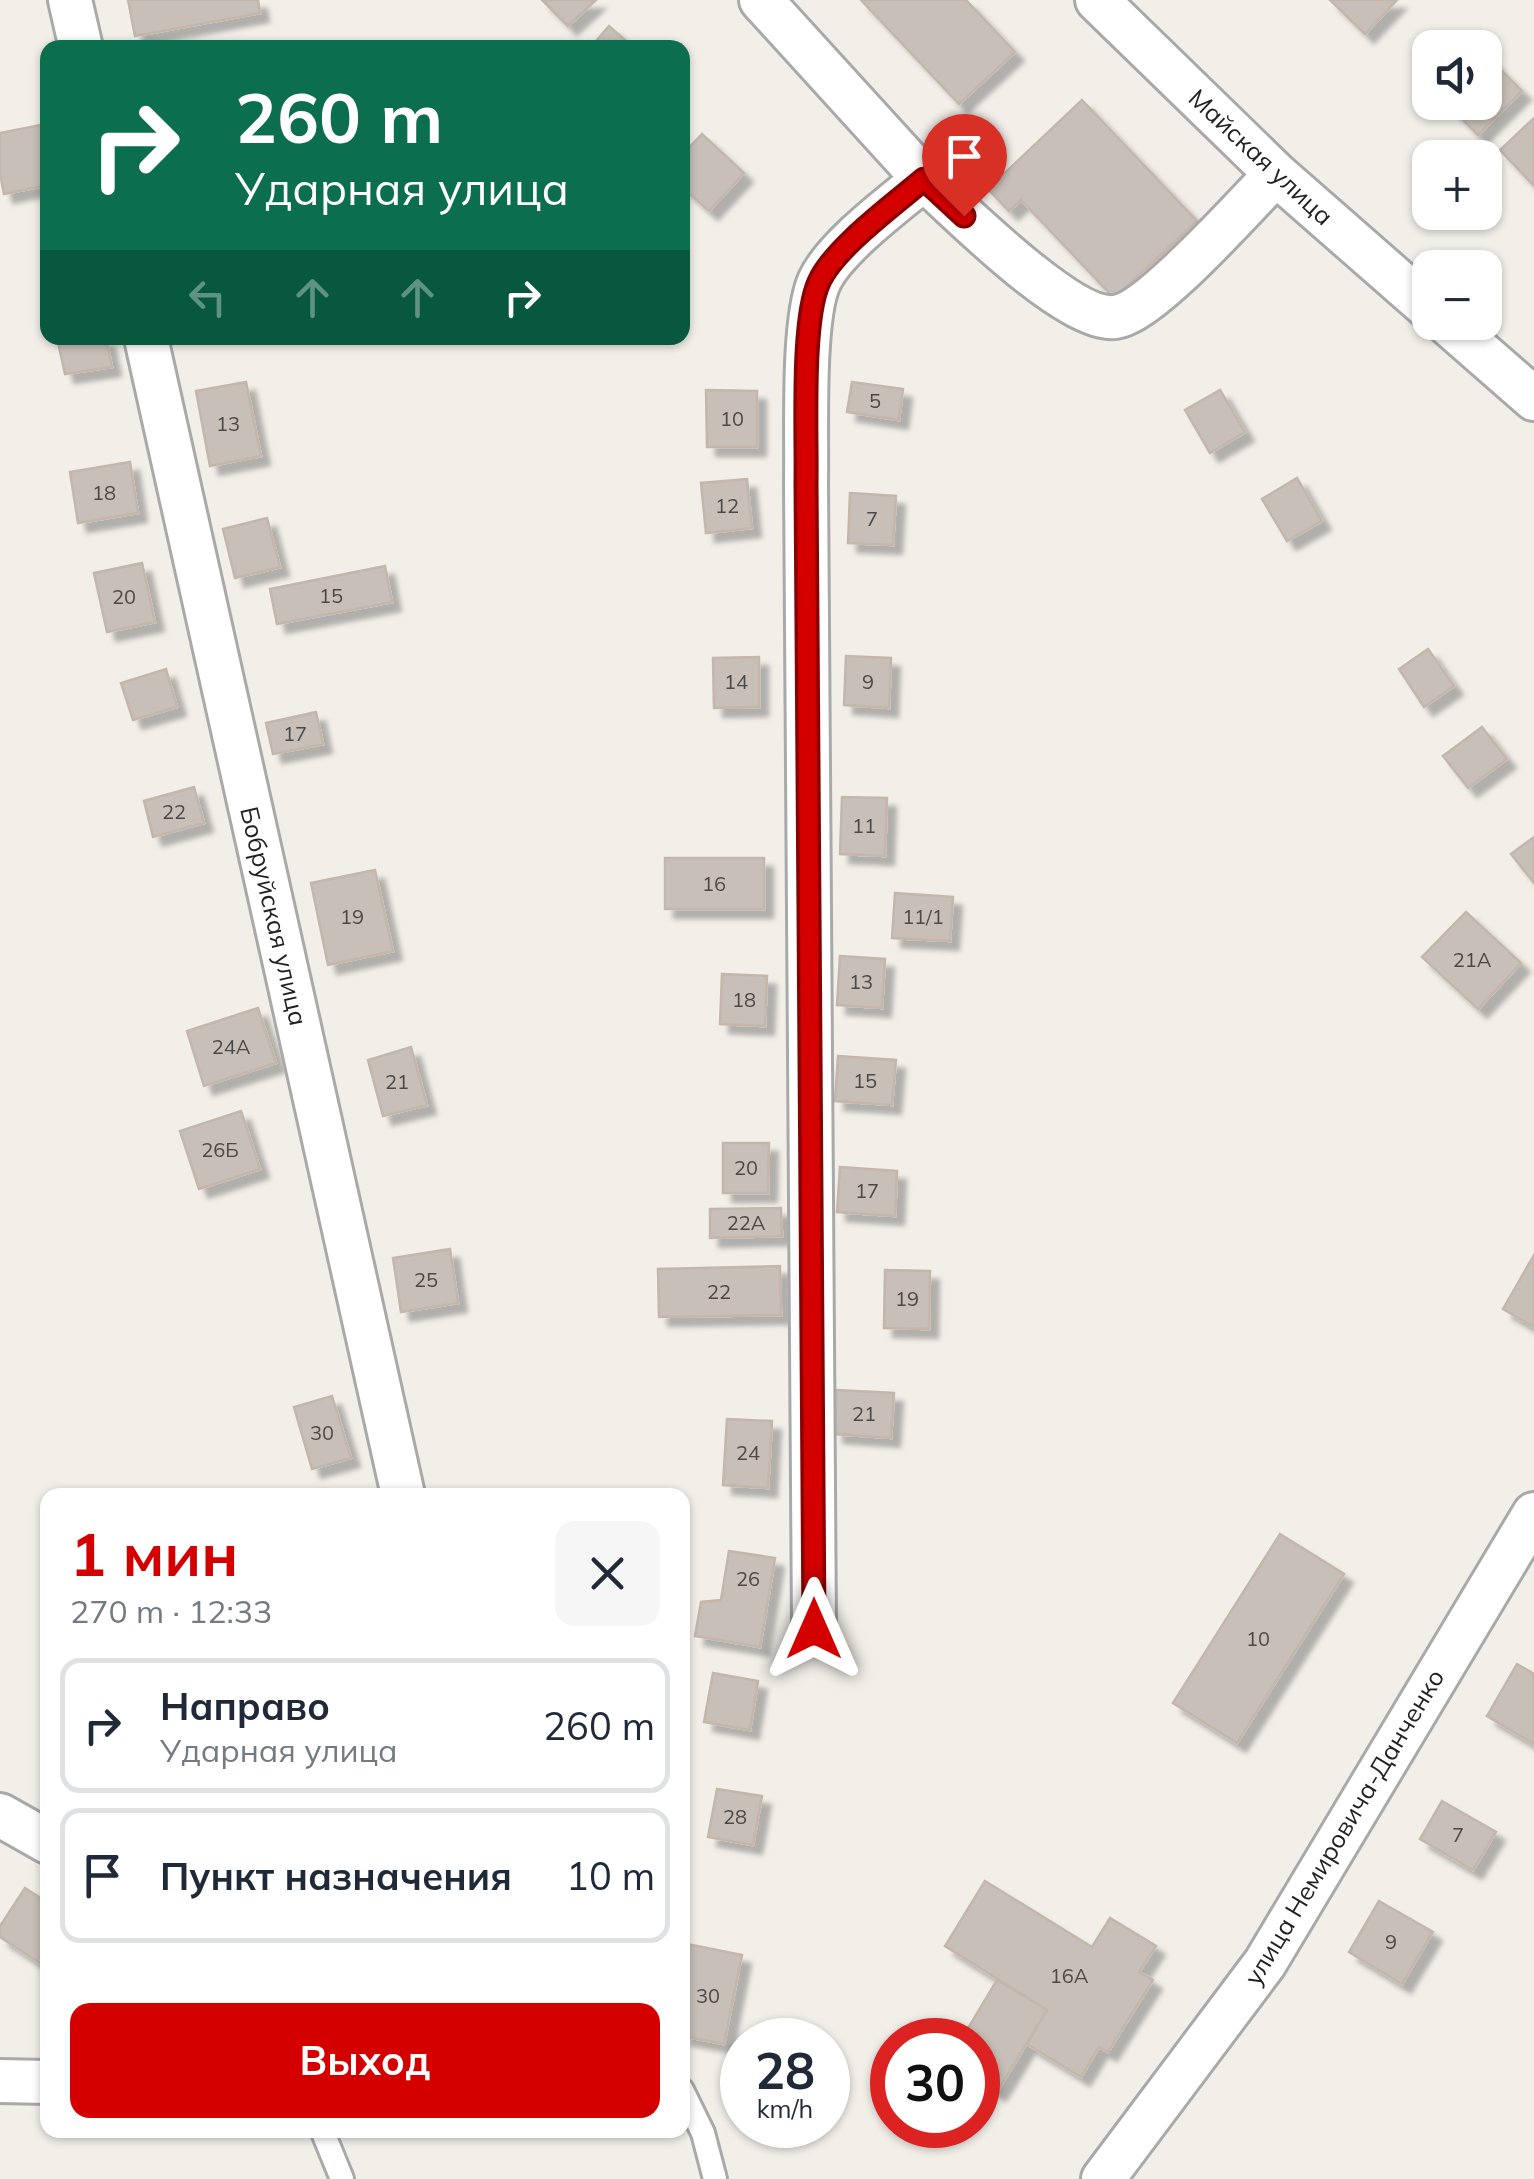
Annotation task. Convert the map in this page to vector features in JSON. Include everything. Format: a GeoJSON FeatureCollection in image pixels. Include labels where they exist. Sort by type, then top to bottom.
{"type":"FeatureCollection","features":[{"type":"Feature","properties":{"kind":"street"},"geometry":{"type":"LineString","coordinates":[[70,0],[79,40]]}},
{"type":"Feature","properties":{"kind":"street"},"geometry":{"type":"LineString","coordinates":[[761,0],[924,179],[984,235],[1074,307],[1116,317],[1150,300],[1276,174]]}},
{"type":"Feature","properties":{"kind":"street","name":"Майская улица"},"geometry":{"type":"LineString","coordinates":[[1098,0],[1276,174],[1412,293]]}},
{"type":"Feature","properties":{"kind":"street"},"geometry":{"type":"LineString","coordinates":[[814,1629],[806,502],[810,326],[819,281],[854,238],[924,179]]}},
{"type":"Feature","properties":{"kind":"street"},"geometry":{"type":"LineString","coordinates":[[1466,340],[1534,400]]}},
{"type":"Feature","properties":{"kind":"street","name":"Бобруйская улица"},"geometry":{"type":"LineString","coordinates":[[148,345],[401,1488]]}},
{"type":"Feature","properties":{"kind":"street","name":"улица Немировича-Данченко"},"geometry":{"type":"LineString","coordinates":[[1103,2179],[1265,1963],[1534,1514]]}},
{"type":"Feature","properties":{"kind":"street"},"geometry":{"type":"LineString","coordinates":[[0,1815],[40,1838]]}},
{"type":"Feature","properties":{"kind":"street"},"geometry":{"type":"LineString","coordinates":[[0,2081],[40,2082]]}},
{"type":"Feature","properties":{"kind":"lane"},"geometry":{"type":"LineString","coordinates":[[690,2106],[703,2133],[715,2179]]}},
{"type":"Feature","properties":{"kind":"lane"},"geometry":{"type":"LineString","coordinates":[[325,2138],[342,2179]]}},
{"type":"Feature","properties":{"kind":"building"},"geometry":{"type":"Polygon","coordinates":[[[128,0],[258,0],[260,13],[135,36],[128,0]]]}},
{"type":"Feature","properties":{"kind":"building"},"geometry":{"type":"Polygon","coordinates":[[[542,0],[596,0],[568,26],[542,0]]]}},
{"type":"Feature","properties":{"kind":"building"},"geometry":{"type":"Polygon","coordinates":[[[861,0],[966,0],[1015,52],[959,104],[861,0]]]}},
{"type":"Feature","properties":{"kind":"building"},"geometry":{"type":"Polygon","coordinates":[[[1330,0],[1397,0],[1365,34],[1330,0]]]}},
{"type":"Feature","properties":{"kind":"building"},"geometry":{"type":"Polygon","coordinates":[[[609,26],[625,40],[597,40],[609,26]]]}},
{"type":"Feature","properties":{"kind":"building"},"geometry":{"type":"Polygon","coordinates":[[[1502,71],[1522,91],[1502,111],[1502,71]]]}},
{"type":"Feature","properties":{"kind":"building"},"geometry":{"type":"Polygon","coordinates":[[[1082,100],[1197,221],[1114,298],[1021,200],[1009,211],[988,189],[1082,100]]]}},
{"type":"Feature","properties":{"kind":"building"},"geometry":{"type":"Polygon","coordinates":[[[1534,118],[1534,186],[1502,152],[1534,118]]]}},
{"type":"Feature","properties":{"kind":"building"},"geometry":{"type":"Polygon","coordinates":[[[1463,120],[1493,120],[1478,135],[1463,120]]]}},
{"type":"Feature","properties":{"kind":"building"},"geometry":{"type":"Polygon","coordinates":[[[40,125],[40,187],[4,194],[0,133],[40,125]]]}},
{"type":"Feature","properties":{"kind":"building"},"geometry":{"type":"Polygon","coordinates":[[[702,134],[744,173],[709,211],[690,194],[690,147],[702,134]]]}},
{"type":"Feature","properties":{"kind":"building"},"geometry":{"type":"Polygon","coordinates":[[[59,345],[107,345],[112,367],[65,374],[59,345]]]}},
{"type":"Feature","properties":{"kind":"building"},"geometry":{"type":"Polygon","coordinates":[[[246,382],[261,456],[210,466],[196,391],[246,382]]]}},
{"type":"Feature","properties":{"kind":"building"},"geometry":{"type":"Polygon","coordinates":[[[852,382],[903,389],[899,420],[847,412],[852,382]]]}},
{"type":"Feature","properties":{"kind":"building"},"geometry":{"type":"Polygon","coordinates":[[[706,390],[757,391],[757,447],[707,447],[706,390]]]}},
{"type":"Feature","properties":{"kind":"building"},"geometry":{"type":"Polygon","coordinates":[[[1220,390],[1245,432],[1210,453],[1185,410],[1220,390]]]}},
{"type":"Feature","properties":{"kind":"building"},"geometry":{"type":"Polygon","coordinates":[[[130,462],[138,513],[78,523],[70,472],[130,462]]]}},
{"type":"Feature","properties":{"kind":"building"},"geometry":{"type":"Polygon","coordinates":[[[1297,478],[1322,521],[1287,541],[1262,499],[1297,478]]]}},
{"type":"Feature","properties":{"kind":"building"},"geometry":{"type":"Polygon","coordinates":[[[747,479],[752,528],[706,533],[701,483],[747,479]]]}},
{"type":"Feature","properties":{"kind":"building"},"geometry":{"type":"Polygon","coordinates":[[[850,493],[896,496],[893,545],[848,543],[850,493]]]}},
{"type":"Feature","properties":{"kind":"building"},"geometry":{"type":"Polygon","coordinates":[[[267,518],[280,567],[235,578],[223,529],[267,518]]]}},
{"type":"Feature","properties":{"kind":"building"},"geometry":{"type":"Polygon","coordinates":[[[142,563],[155,622],[107,632],[94,573],[142,563]]]}},
{"type":"Feature","properties":{"kind":"building"},"geometry":{"type":"Polygon","coordinates":[[[385,566],[392,602],[277,624],[270,589],[385,566]]]}},
{"type":"Feature","properties":{"kind":"building"},"geometry":{"type":"Polygon","coordinates":[[[1428,649],[1454,686],[1424,707],[1399,669],[1428,649]]]}},
{"type":"Feature","properties":{"kind":"building"},"geometry":{"type":"Polygon","coordinates":[[[846,656],[891,658],[889,708],[844,705],[846,656]]]}},
{"type":"Feature","properties":{"kind":"building"},"geometry":{"type":"Polygon","coordinates":[[[759,657],[759,707],[714,708],[713,658],[759,657]]]}},
{"type":"Feature","properties":{"kind":"building"},"geometry":{"type":"Polygon","coordinates":[[[166,669],[177,707],[133,720],[121,683],[166,669]]]}},
{"type":"Feature","properties":{"kind":"building"},"geometry":{"type":"Polygon","coordinates":[[[316,712],[323,744],[273,754],[266,723],[316,712]]]}},
{"type":"Feature","properties":{"kind":"building"},"geometry":{"type":"Polygon","coordinates":[[[1482,727],[1507,759],[1468,788],[1443,756],[1482,727]]]}},
{"type":"Feature","properties":{"kind":"building"},"geometry":{"type":"Polygon","coordinates":[[[194,787],[204,823],[153,837],[144,801],[194,787]]]}},
{"type":"Feature","properties":{"kind":"building"},"geometry":{"type":"Polygon","coordinates":[[[842,797],[887,798],[885,856],[840,854],[842,797]]]}},
{"type":"Feature","properties":{"kind":"building"},"geometry":{"type":"Polygon","coordinates":[[[1534,837],[1534,883],[1511,854],[1534,837]]]}},
{"type":"Feature","properties":{"kind":"building"},"geometry":{"type":"Polygon","coordinates":[[[665,858],[764,858],[764,909],[665,909],[665,858]]]}},
{"type":"Feature","properties":{"kind":"building"},"geometry":{"type":"Polygon","coordinates":[[[375,870],[393,951],[328,965],[311,883],[375,870]]]}},
{"type":"Feature","properties":{"kind":"building"},"geometry":{"type":"Polygon","coordinates":[[[895,893],[953,897],[950,941],[892,938],[895,893]]]}},
{"type":"Feature","properties":{"kind":"building"},"geometry":{"type":"Polygon","coordinates":[[[1466,912],[1521,963],[1478,1009],[1422,957],[1466,912]]]}},
{"type":"Feature","properties":{"kind":"building"},"geometry":{"type":"Polygon","coordinates":[[[840,956],[885,959],[882,1008],[837,1005],[840,956]]]}},
{"type":"Feature","properties":{"kind":"building"},"geometry":{"type":"Polygon","coordinates":[[[722,974],[767,976],[765,1026],[720,1024],[722,974]]]}},
{"type":"Feature","properties":{"kind":"building"},"geometry":{"type":"Polygon","coordinates":[[[258,1008],[276,1063],[204,1086],[187,1031],[258,1008]]]}},
{"type":"Feature","properties":{"kind":"building"},"geometry":{"type":"Polygon","coordinates":[[[411,1047],[427,1105],[383,1116],[368,1060],[411,1047]]]}},
{"type":"Feature","properties":{"kind":"building"},"geometry":{"type":"Polygon","coordinates":[[[838,1056],[896,1060],[892,1105],[835,1101],[838,1056]]]}},
{"type":"Feature","properties":{"kind":"building"},"geometry":{"type":"Polygon","coordinates":[[[241,1111],[260,1169],[199,1189],[180,1131],[241,1111]]]}},
{"type":"Feature","properties":{"kind":"building"},"geometry":{"type":"Polygon","coordinates":[[[723,1143],[769,1143],[768,1193],[723,1193],[723,1143]]]}},
{"type":"Feature","properties":{"kind":"building"},"geometry":{"type":"Polygon","coordinates":[[[840,1167],[897,1171],[895,1216],[837,1212],[840,1167]]]}},
{"type":"Feature","properties":{"kind":"building"},"geometry":{"type":"Polygon","coordinates":[[[781,1208],[782,1236],[710,1238],[710,1209],[781,1208]]]}},
{"type":"Feature","properties":{"kind":"building"},"geometry":{"type":"Polygon","coordinates":[[[450,1249],[458,1303],[401,1312],[393,1258],[450,1249]]]}},
{"type":"Feature","properties":{"kind":"building"},"geometry":{"type":"Polygon","coordinates":[[[1534,1255],[1534,1327],[1503,1309],[1534,1255]]]}},
{"type":"Feature","properties":{"kind":"building"},"geometry":{"type":"Polygon","coordinates":[[[780,1266],[781,1315],[659,1317],[658,1269],[780,1266]]]}},
{"type":"Feature","properties":{"kind":"building"},"geometry":{"type":"Polygon","coordinates":[[[885,1270],[930,1271],[929,1329],[884,1328],[885,1270]]]}},
{"type":"Feature","properties":{"kind":"building"},"geometry":{"type":"Polygon","coordinates":[[[836,1390],[894,1393],[891,1438],[834,1434],[836,1390]]]}},
{"type":"Feature","properties":{"kind":"building"},"geometry":{"type":"Polygon","coordinates":[[[332,1396],[351,1458],[312,1469],[294,1407],[332,1396]]]}},
{"type":"Feature","properties":{"kind":"building"},"geometry":{"type":"Polygon","coordinates":[[[727,1419],[772,1421],[768,1488],[723,1485],[727,1419]]]}},
{"type":"Feature","properties":{"kind":"building"},"geometry":{"type":"Polygon","coordinates":[[[1280,1534],[1344,1574],[1237,1743],[1173,1703],[1280,1534]]]}},
{"type":"Feature","properties":{"kind":"building"},"geometry":{"type":"Polygon","coordinates":[[[729,1551],[775,1558],[760,1647],[695,1636],[701,1602],[721,1600],[729,1551]]]}},
{"type":"Feature","properties":{"kind":"building"},"geometry":{"type":"Polygon","coordinates":[[[1517,1664],[1534,1674],[1534,1744],[1487,1716],[1517,1664]]]}},
{"type":"Feature","properties":{"kind":"building"},"geometry":{"type":"Polygon","coordinates":[[[713,1673],[758,1681],[750,1730],[704,1722],[713,1673]]]}},
{"type":"Feature","properties":{"kind":"building"},"geometry":{"type":"Polygon","coordinates":[[[717,1789],[762,1796],[753,1845],[708,1837],[717,1789]]]}},
{"type":"Feature","properties":{"kind":"building"},"geometry":{"type":"Polygon","coordinates":[[[1442,1801],[1496,1832],[1473,1870],[1420,1839],[1442,1801]]]}},
{"type":"Feature","properties":{"kind":"building"},"geometry":{"type":"Polygon","coordinates":[[[985,1881],[1092,1947],[1110,1918],[1156,1946],[1139,1972],[1153,1980],[1108,2052],[1099,2047],[1081,2077],[1027,2044],[1047,2010],[945,1946],[985,1881]]]}},
{"type":"Feature","properties":{"kind":"building"},"geometry":{"type":"Polygon","coordinates":[[[25,1888],[40,1898],[40,1963],[0,1937],[0,1926],[25,1888]]]}},
{"type":"Feature","properties":{"kind":"building"},"geometry":{"type":"Polygon","coordinates":[[[1379,1901],[1433,1932],[1402,1984],[1349,1952],[1379,1901]]]}},
{"type":"Feature","properties":{"kind":"building"},"geometry":{"type":"Polygon","coordinates":[[[690,1945],[742,1955],[729,2018],[720,2018],[720,2043],[690,2038],[690,1945]]]}},
{"type":"Feature","properties":{"kind":"building"},"geometry":{"type":"Polygon","coordinates":[[[997,1980],[1047,2010],[1000,2087],[1000,2018],[974,2018],[997,1980]]]}},
{"type":"Feature","properties":{"kind":"route"},"geometry":{"type":"LineString","coordinates":[[814,1629],[806,482],[810,326],[819,281],[854,238],[924,179],[964,216]]}}]}
